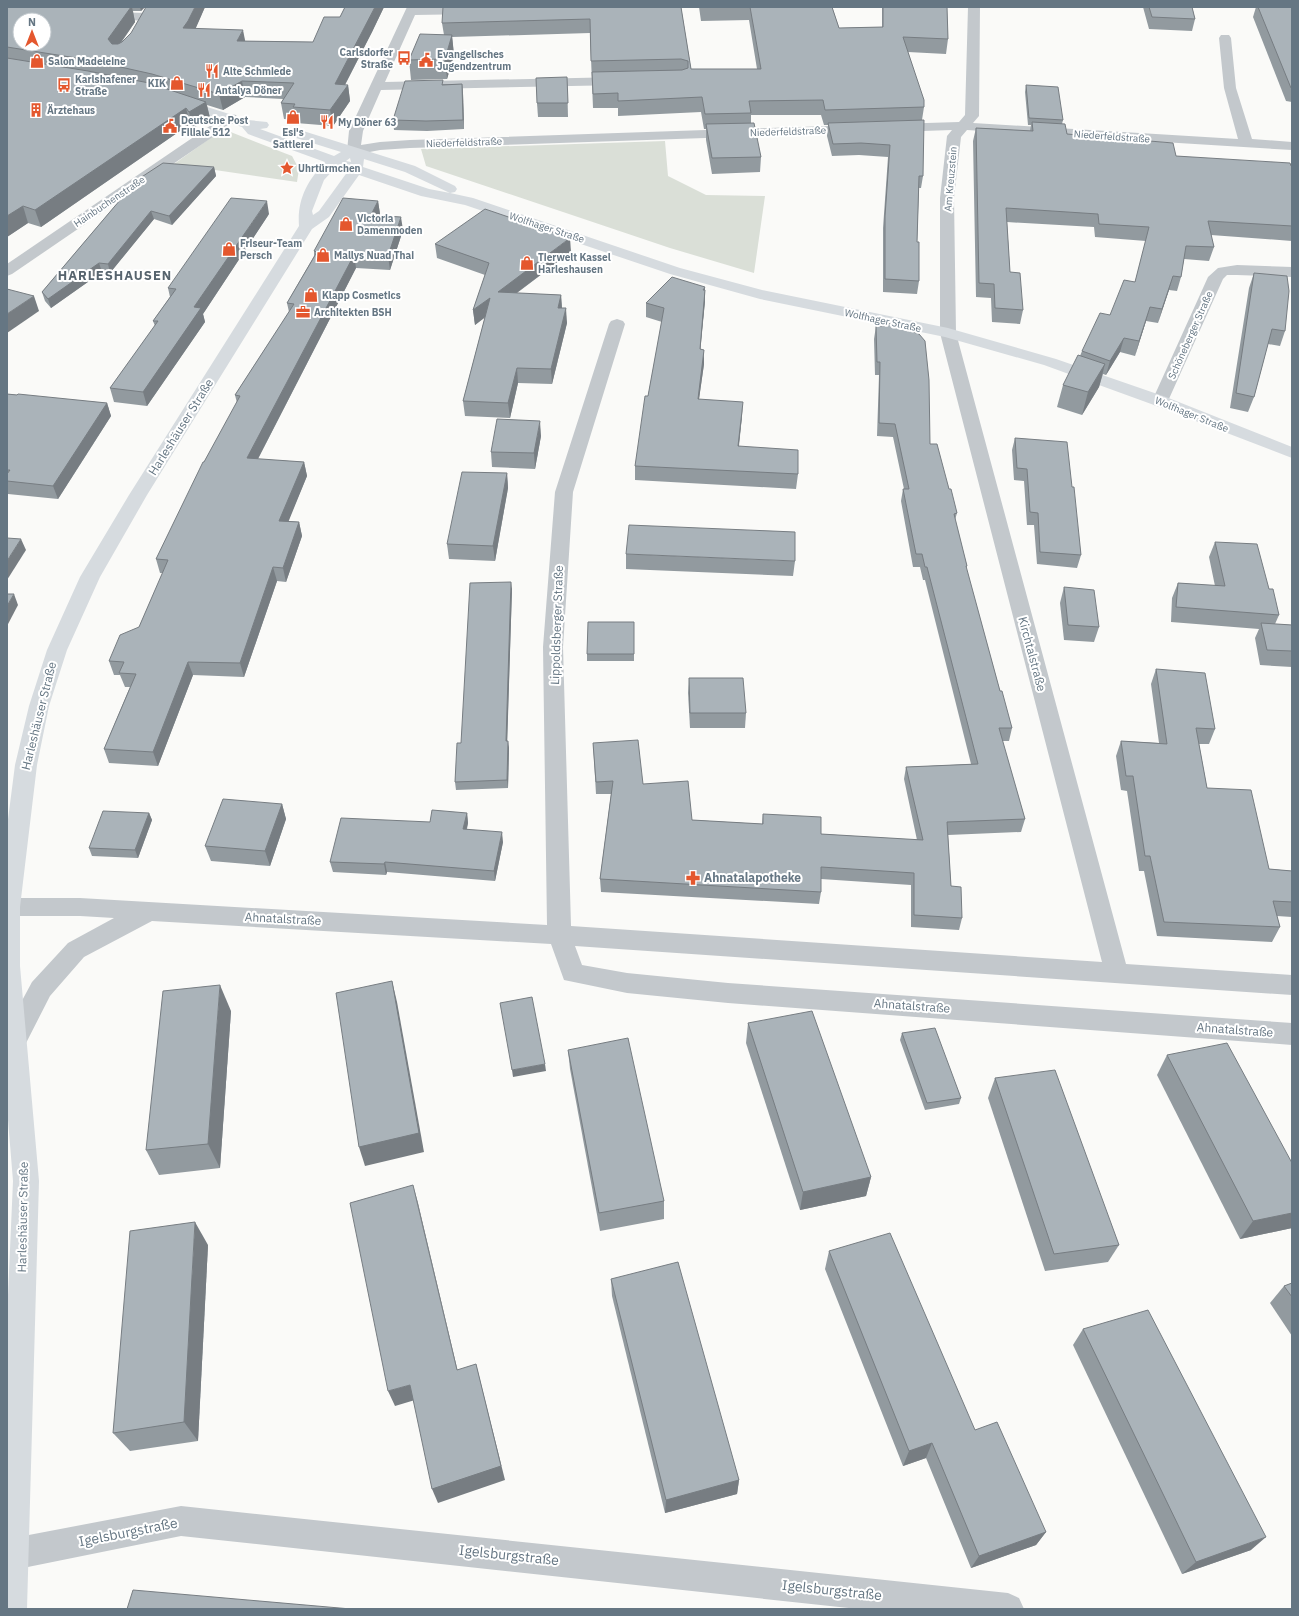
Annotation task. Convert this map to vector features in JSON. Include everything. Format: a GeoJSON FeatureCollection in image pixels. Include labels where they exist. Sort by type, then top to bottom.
{"type":"FeatureCollection","features":[{"type":"Feature","properties":{"kind":"main road","name":"Wolfhager Straße"},"geometry":{"type":"LineString","coordinates":[[163,97],[247,124],[264,126],[305,135],[410,169],[468,200]]}},
{"type":"Feature","properties":{"kind":"main road","name":"Wolfhager Straße"},"geometry":{"type":"LineString","coordinates":[[247,124],[253,131],[308,151],[333,162],[391,182],[426,193],[468,200],[675,271],[760,294],[948,333],[1050,362],[1160,401],[1292,453]]}},
{"type":"Feature","properties":{"kind":"main road"},"geometry":{"type":"LineString","coordinates":[[308,151],[317,179]]}},
{"type":"Feature","properties":{"kind":"main road","name":"Harleshäuser Straße"},"geometry":{"type":"LineString","coordinates":[[306,226],[305,211],[317,179],[333,162],[354,151]]}},
{"type":"Feature","properties":{"kind":"main road"},"geometry":{"type":"LineString","coordinates":[[354,151],[358,161],[356,169]]}},
{"type":"Feature","properties":{"kind":"main road","name":"Harleshäuser Straße"},"geometry":{"type":"LineString","coordinates":[[11,1609],[26,1181],[10,1037],[8,907],[26,765],[41,700],[56,650],[68,623],[90,577],[138,495],[306,226],[324,214],[356,169]]}},
{"type":"Feature","properties":{"kind":"street"},"geometry":{"type":"LineString","coordinates":[[80,7],[85,10],[101,14],[149,12]]}},
{"type":"Feature","properties":{"kind":"street","name":"Am Kreuzstein"},"geometry":{"type":"LineString","coordinates":[[948,333],[947,198],[954,136],[972,116],[974,7]]}},
{"type":"Feature","properties":{"kind":"street"},"geometry":{"type":"LineString","coordinates":[[354,151],[356,131],[412,9],[488,9]]}},
{"type":"Feature","properties":{"kind":"street"},"geometry":{"type":"LineString","coordinates":[[140,28],[149,12]]}},
{"type":"Feature","properties":{"kind":"street"},"geometry":{"type":"LineString","coordinates":[[1225,38],[1230,88],[1246,144]]}},
{"type":"Feature","properties":{"kind":"street"},"geometry":{"type":"LineString","coordinates":[[377,86],[635,80]]}},
{"type":"Feature","properties":{"kind":"street","name":"Hainbuchenstraße"},"geometry":{"type":"LineString","coordinates":[[7,270],[231,118]]}},
{"type":"Feature","properties":{"kind":"street","name":"Niederfeldstraße"},"geometry":{"type":"LineString","coordinates":[[884,129],[963,126],[1292,146]]}},
{"type":"Feature","properties":{"kind":"street","name":"Niederfeldstraße"},"geometry":{"type":"LineString","coordinates":[[354,151],[380,146],[410,144],[868,129]]}},
{"type":"Feature","properties":{"kind":"street","name":"Schöneberger Straße"},"geometry":{"type":"LineString","coordinates":[[1160,401],[1216,277],[1223,271],[1237,270],[1292,272]]}},
{"type":"Feature","properties":{"kind":"street","name":"Lippoldsberger Straße"},"geometry":{"type":"LineString","coordinates":[[559,935],[553,647],[564,492],[617,324]]}},
{"type":"Feature","properties":{"kind":"street","name":"Kirchtalstraße"},"geometry":{"type":"LineString","coordinates":[[948,333],[1117,974]]}},
{"type":"Feature","properties":{"kind":"street","name":"Ahnatalstraße"},"geometry":{"type":"LineString","coordinates":[[8,907],[64,907],[149,911],[559,935],[1292,985]]}},
{"type":"Feature","properties":{"kind":"street"},"geometry":{"type":"LineString","coordinates":[[10,1037],[41,989],[76,950],[149,911]]}},
{"type":"Feature","properties":{"kind":"street","name":"Ahnatalstraße"},"geometry":{"type":"LineString","coordinates":[[559,935],[573,973],[627,983],[728,993],[1292,1034]]}},
{"type":"Feature","properties":{"kind":"street","name":"Igelsburgstraße"},"geometry":{"type":"LineString","coordinates":[[13,1554],[181,1521],[1008,1609]]}},
{"type":"Feature","properties":{"kind":"shaded area"},"geometry":{"type":"Polygon","coordinates":[[[223,129],[292,156],[299,169],[297,182],[174,164],[223,129]]]}},
{"type":"Feature","properties":{"kind":"shaded area"},"geometry":{"type":"Polygon","coordinates":[[[665,141],[668,176],[706,195],[765,196],[754,273],[670,248],[426,166],[421,149],[665,141]]]}},
{"type":"Feature","properties":{"kind":"building"},"geometry":{"type":"Polygon","coordinates":[[[7,7],[131,7],[108,39],[112,44],[118,44],[131,33],[146,7],[195,7],[183,28],[243,30],[237,41],[313,42],[324,17],[340,17],[345,7],[375,7],[335,84],[348,85],[330,110],[293,107],[295,104],[281,103],[294,83],[242,81],[219,94],[152,74],[89,60],[39,52],[52,52],[52,12],[12,12],[12,48],[7,47],[7,7]]]}},
{"type":"Feature","properties":{"kind":"building"},"geometry":{"type":"Polygon","coordinates":[[[443,7],[681,7],[691,69],[761,69],[750,7],[832,7],[839,28],[883,27],[883,7],[947,7],[948,39],[903,37],[924,100],[924,107],[825,110],[823,100],[749,101],[751,113],[705,114],[702,97],[618,101],[618,93],[593,94],[592,72],[682,70],[688,68],[688,61],[681,59],[591,61],[590,19],[442,23],[443,7]]]}},
{"type":"Feature","properties":{"kind":"building"},"geometry":{"type":"Polygon","coordinates":[[[1149,7],[1192,7],[1195,19],[1152,17],[1149,7]]]}},
{"type":"Feature","properties":{"kind":"building"},"geometry":{"type":"Polygon","coordinates":[[[1258,7],[1292,7],[1292,88],[1291,88],[1258,7]]]}},
{"type":"Feature","properties":{"kind":"building"},"geometry":{"type":"Polygon","coordinates":[[[420,34],[452,35],[445,59],[409,60],[420,34]]]}},
{"type":"Feature","properties":{"kind":"building"},"geometry":{"type":"Polygon","coordinates":[[[7,58],[88,71],[149,83],[206,102],[189,112],[186,108],[35,210],[23,206],[7,216],[7,58]]]}},
{"type":"Feature","properties":{"kind":"building"},"geometry":{"type":"Polygon","coordinates":[[[567,77],[568,103],[537,103],[536,78],[567,77]]]}},
{"type":"Feature","properties":{"kind":"building"},"geometry":{"type":"Polygon","coordinates":[[[443,80],[442,85],[462,84],[463,120],[393,120],[405,81],[443,80]]]}},
{"type":"Feature","properties":{"kind":"building"},"geometry":{"type":"Polygon","coordinates":[[[1026,85],[1058,87],[1063,120],[1029,118],[1026,85]]]}},
{"type":"Feature","properties":{"kind":"building"},"geometry":{"type":"Polygon","coordinates":[[[924,120],[923,176],[919,176],[917,242],[919,242],[919,281],[885,279],[885,216],[890,145],[861,143],[833,144],[828,123],[924,120]]]}},
{"type":"Feature","properties":{"kind":"building"},"geometry":{"type":"Polygon","coordinates":[[[1032,122],[1065,124],[1067,134],[1173,143],[1176,156],[1290,163],[1292,166],[1292,226],[1208,221],[1214,247],[1186,246],[1181,277],[1173,276],[1162,309],[1150,307],[1139,341],[1124,338],[1110,361],[1082,351],[1100,313],[1110,315],[1124,280],[1135,282],[1149,227],[1099,224],[1098,214],[1006,208],[1010,272],[1020,273],[1023,310],[995,308],[994,284],[979,283],[976,128],[1033,131],[1032,122]]]}},
{"type":"Feature","properties":{"kind":"building"},"geometry":{"type":"Polygon","coordinates":[[[754,123],[761,157],[712,158],[706,124],[754,123]]]}},
{"type":"Feature","properties":{"kind":"building"},"geometry":{"type":"Polygon","coordinates":[[[163,163],[214,167],[169,216],[151,211],[108,264],[99,263],[48,299],[42,292],[137,180],[163,163]]]}},
{"type":"Feature","properties":{"kind":"building"},"geometry":{"type":"Polygon","coordinates":[[[231,198],[267,201],[194,307],[201,308],[143,392],[110,388],[158,321],[153,321],[176,289],[168,288],[231,198]]]}},
{"type":"Feature","properties":{"kind":"building"},"geometry":{"type":"Polygon","coordinates":[[[343,198],[378,201],[371,215],[401,217],[388,256],[354,255],[247,458],[304,462],[279,521],[299,522],[283,568],[273,567],[240,663],[188,662],[153,752],[104,749],[136,674],[119,673],[124,662],[109,661],[120,635],[139,627],[168,560],[156,559],[203,462],[240,396],[235,395],[294,304],[287,303],[317,252],[314,251],[343,198]]]}},
{"type":"Feature","properties":{"kind":"building"},"geometry":{"type":"Polygon","coordinates":[[[485,209],[570,238],[498,292],[561,295],[558,308],[566,308],[551,369],[517,368],[508,403],[463,401],[490,298],[473,310],[489,263],[435,244],[485,209]]]}},
{"type":"Feature","properties":{"kind":"building"},"geometry":{"type":"Polygon","coordinates":[[[1254,273],[1287,276],[1289,291],[1285,331],[1272,329],[1254,397],[1236,393],[1254,273]]]}},
{"type":"Feature","properties":{"kind":"building"},"geometry":{"type":"Polygon","coordinates":[[[672,277],[705,287],[703,290],[705,290],[700,349],[704,350],[698,399],[743,402],[738,446],[798,450],[798,474],[635,466],[645,396],[648,396],[664,308],[646,303],[672,277]]]}},
{"type":"Feature","properties":{"kind":"building"},"geometry":{"type":"Polygon","coordinates":[[[7,289],[34,296],[7,314],[7,289]]]}},
{"type":"Feature","properties":{"kind":"building"},"geometry":{"type":"Polygon","coordinates":[[[884,321],[919,334],[925,341],[929,380],[930,444],[937,444],[949,489],[951,489],[957,513],[954,514],[966,566],[1000,691],[1002,691],[1012,728],[999,728],[1025,819],[947,822],[951,886],[961,887],[962,918],[914,915],[914,873],[821,867],[821,892],[600,879],[613,781],[596,782],[593,743],[638,740],[643,784],[688,781],[692,820],[763,824],[763,814],[821,817],[821,834],[923,840],[906,767],[978,764],[927,567],[925,567],[922,554],[916,554],[903,489],[909,489],[895,424],[879,423],[880,362],[877,362],[876,326],[884,326],[884,321]]]}},
{"type":"Feature","properties":{"kind":"building"},"geometry":{"type":"Polygon","coordinates":[[[1078,355],[1105,364],[1088,392],[1063,385],[1078,355]]]}},
{"type":"Feature","properties":{"kind":"building"},"geometry":{"type":"Polygon","coordinates":[[[7,394],[107,403],[53,486],[7,481],[7,474],[10,470],[7,470],[7,394]]]}},
{"type":"Feature","properties":{"kind":"building"},"geometry":{"type":"Polygon","coordinates":[[[497,419],[540,421],[534,453],[491,452],[497,419]]]}},
{"type":"Feature","properties":{"kind":"building"},"geometry":{"type":"Polygon","coordinates":[[[1015,438],[1067,442],[1072,487],[1074,487],[1081,555],[1040,552],[1038,513],[1030,512],[1027,469],[1017,468],[1015,438]]]}},
{"type":"Feature","properties":{"kind":"building"},"geometry":{"type":"Polygon","coordinates":[[[462,472],[507,473],[493,546],[447,544],[462,472]]]}},
{"type":"Feature","properties":{"kind":"building"},"geometry":{"type":"Polygon","coordinates":[[[629,525],[795,532],[795,561],[626,554],[629,525]]]}},
{"type":"Feature","properties":{"kind":"building"},"geometry":{"type":"Polygon","coordinates":[[[7,538],[21,539],[7,561],[7,538]]]}},
{"type":"Feature","properties":{"kind":"building"},"geometry":{"type":"Polygon","coordinates":[[[1215,542],[1257,544],[1269,589],[1273,589],[1279,615],[1176,607],[1178,583],[1225,586],[1215,542]]]}},
{"type":"Feature","properties":{"kind":"building"},"geometry":{"type":"Polygon","coordinates":[[[511,582],[506,741],[508,741],[507,780],[455,782],[457,743],[461,743],[470,583],[511,582]]]}},
{"type":"Feature","properties":{"kind":"building"},"geometry":{"type":"Polygon","coordinates":[[[1064,587],[1094,590],[1099,627],[1068,625],[1064,587]]]}},
{"type":"Feature","properties":{"kind":"building"},"geometry":{"type":"Polygon","coordinates":[[[7,594],[14,594],[7,606],[7,594]]]}},
{"type":"Feature","properties":{"kind":"building"},"geometry":{"type":"Polygon","coordinates":[[[588,622],[634,622],[634,654],[587,654],[588,622]]]}},
{"type":"Feature","properties":{"kind":"building"},"geometry":{"type":"Polygon","coordinates":[[[1261,623],[1292,625],[1292,651],[1267,650],[1261,623]]]}},
{"type":"Feature","properties":{"kind":"building"},"geometry":{"type":"Polygon","coordinates":[[[1156,669],[1205,673],[1215,729],[1196,728],[1207,788],[1251,790],[1269,869],[1292,871],[1292,902],[1273,901],[1280,927],[1164,922],[1150,856],[1145,856],[1133,776],[1126,776],[1121,741],[1167,744],[1156,669]]]}},
{"type":"Feature","properties":{"kind":"building"},"geometry":{"type":"Polygon","coordinates":[[[689,678],[743,678],[746,713],[690,713],[689,678]]]}},
{"type":"Feature","properties":{"kind":"building"},"geometry":{"type":"Polygon","coordinates":[[[223,799],[282,804],[265,851],[205,846],[223,799]]]}},
{"type":"Feature","properties":{"kind":"building"},"geometry":{"type":"Polygon","coordinates":[[[432,810],[467,813],[463,829],[502,832],[494,871],[385,862],[384,864],[330,862],[341,818],[430,822],[432,810]]]}},
{"type":"Feature","properties":{"kind":"building"},"geometry":{"type":"Polygon","coordinates":[[[103,811],[149,813],[135,850],[89,848],[103,811]]]}},
{"type":"Feature","properties":{"kind":"building"},"geometry":{"type":"Polygon","coordinates":[[[392,981],[419,1133],[359,1147],[336,993],[392,981]]]}},
{"type":"Feature","properties":{"kind":"building"},"geometry":{"type":"Polygon","coordinates":[[[220,985],[208,1144],[146,1150],[163,991],[220,985]]]}},
{"type":"Feature","properties":{"kind":"building"},"geometry":{"type":"Polygon","coordinates":[[[532,997],[545,1064],[512,1070],[500,1003],[532,997]]]}},
{"type":"Feature","properties":{"kind":"building"},"geometry":{"type":"Polygon","coordinates":[[[812,1011],[871,1177],[803,1192],[748,1023],[812,1011]]]}},
{"type":"Feature","properties":{"kind":"building"},"geometry":{"type":"Polygon","coordinates":[[[935,1028],[961,1098],[927,1103],[902,1033],[935,1028]]]}},
{"type":"Feature","properties":{"kind":"building"},"geometry":{"type":"Polygon","coordinates":[[[628,1038],[664,1201],[599,1213],[568,1050],[628,1038]]]}},
{"type":"Feature","properties":{"kind":"building"},"geometry":{"type":"Polygon","coordinates":[[[1227,1043],[1292,1163],[1292,1213],[1253,1221],[1167,1055],[1227,1043]]]}},
{"type":"Feature","properties":{"kind":"building"},"geometry":{"type":"Polygon","coordinates":[[[1055,1070],[1119,1245],[1054,1254],[995,1078],[1055,1070]]]}},
{"type":"Feature","properties":{"kind":"building"},"geometry":{"type":"Polygon","coordinates":[[[413,1185],[457,1370],[476,1364],[501,1466],[432,1489],[410,1385],[388,1391],[350,1203],[413,1185]]]}},
{"type":"Feature","properties":{"kind":"building"},"geometry":{"type":"Polygon","coordinates":[[[195,1222],[184,1422],[113,1433],[130,1231],[195,1222]]]}},
{"type":"Feature","properties":{"kind":"building"},"geometry":{"type":"Polygon","coordinates":[[[890,1233],[975,1430],[997,1422],[1046,1532],[979,1556],[932,1443],[909,1451],[829,1251],[890,1233]]]}},
{"type":"Feature","properties":{"kind":"building"},"geometry":{"type":"Polygon","coordinates":[[[678,1262],[739,1480],[666,1500],[611,1279],[678,1262]]]}},
{"type":"Feature","properties":{"kind":"building"},"geometry":{"type":"Polygon","coordinates":[[[1292,1283],[1292,1297],[1284,1286],[1292,1283]]]}},
{"type":"Feature","properties":{"kind":"building"},"geometry":{"type":"Polygon","coordinates":[[[1148,1310],[1266,1537],[1196,1562],[1083,1329],[1148,1310]]]}},
{"type":"Feature","properties":{"kind":"building"},"geometry":{"type":"Polygon","coordinates":[[[133,1590],[351,1609],[127,1609],[133,1590]]]}},
{"type":"Feature","properties":{"kind":"place","name":"Carlsdorfer Straße"},"geometry":{"type":"Point","coordinates":[404,58]}},
{"type":"Feature","properties":{"kind":"place","name":"Evangelisches Jugendzentrum"},"geometry":{"type":"Point","coordinates":[426,60]}},
{"type":"Feature","properties":{"kind":"place","name":"Salon Madeleine"},"geometry":{"type":"Point","coordinates":[37,61]}},
{"type":"Feature","properties":{"kind":"place","name":"Alte Schmiede"},"geometry":{"type":"Point","coordinates":[212,71]}},
{"type":"Feature","properties":{"kind":"place","name":"KIK"},"geometry":{"type":"Point","coordinates":[177,83]}},
{"type":"Feature","properties":{"kind":"place","name":"Karlshafener Straße"},"geometry":{"type":"Point","coordinates":[64,85]}},
{"type":"Feature","properties":{"kind":"place","name":"Antalya Döner"},"geometry":{"type":"Point","coordinates":[204,90]}},
{"type":"Feature","properties":{"kind":"place","name":"Ärztehaus"},"geometry":{"type":"Point","coordinates":[36,110]}},
{"type":"Feature","properties":{"kind":"place","name":"Esi's Sattlerei"},"geometry":{"type":"Point","coordinates":[293,117]}},
{"type":"Feature","properties":{"kind":"place","name":"My Döner 63"},"geometry":{"type":"Point","coordinates":[327,122]}},
{"type":"Feature","properties":{"kind":"place","name":"Deutsche Post Filiale 512"},"geometry":{"type":"Point","coordinates":[170,126]}},
{"type":"Feature","properties":{"kind":"place","name":"Uhrtürmchen"},"geometry":{"type":"Point","coordinates":[287,168]}},
{"type":"Feature","properties":{"kind":"place","name":"Victoria Damenmoden"},"geometry":{"type":"Point","coordinates":[346,224]}},
{"type":"Feature","properties":{"kind":"place","name":"Friseur-Team Persch"},"geometry":{"type":"Point","coordinates":[229,249]}},
{"type":"Feature","properties":{"kind":"place","name":"Mallys Nuad Thai"},"geometry":{"type":"Point","coordinates":[323,255]}},
{"type":"Feature","properties":{"kind":"place","name":"Tierwelt Kassel Harleshausen"},"geometry":{"type":"Point","coordinates":[527,263]}},
{"type":"Feature","properties":{"kind":"place","name":"Klapp Cosmetics"},"geometry":{"type":"Point","coordinates":[311,295]}},
{"type":"Feature","properties":{"kind":"place","name":"Architekten BSH"},"geometry":{"type":"Point","coordinates":[303,312]}},
{"type":"Feature","properties":{"kind":"place","name":"Ahnatalapotheke"},"geometry":{"type":"Point","coordinates":[693,878]}},
{"type":"Feature","properties":{"kind":"district","name":"HARLESHAUSEN"},"geometry":{"type":"Point","coordinates":[115,275]}}]}
